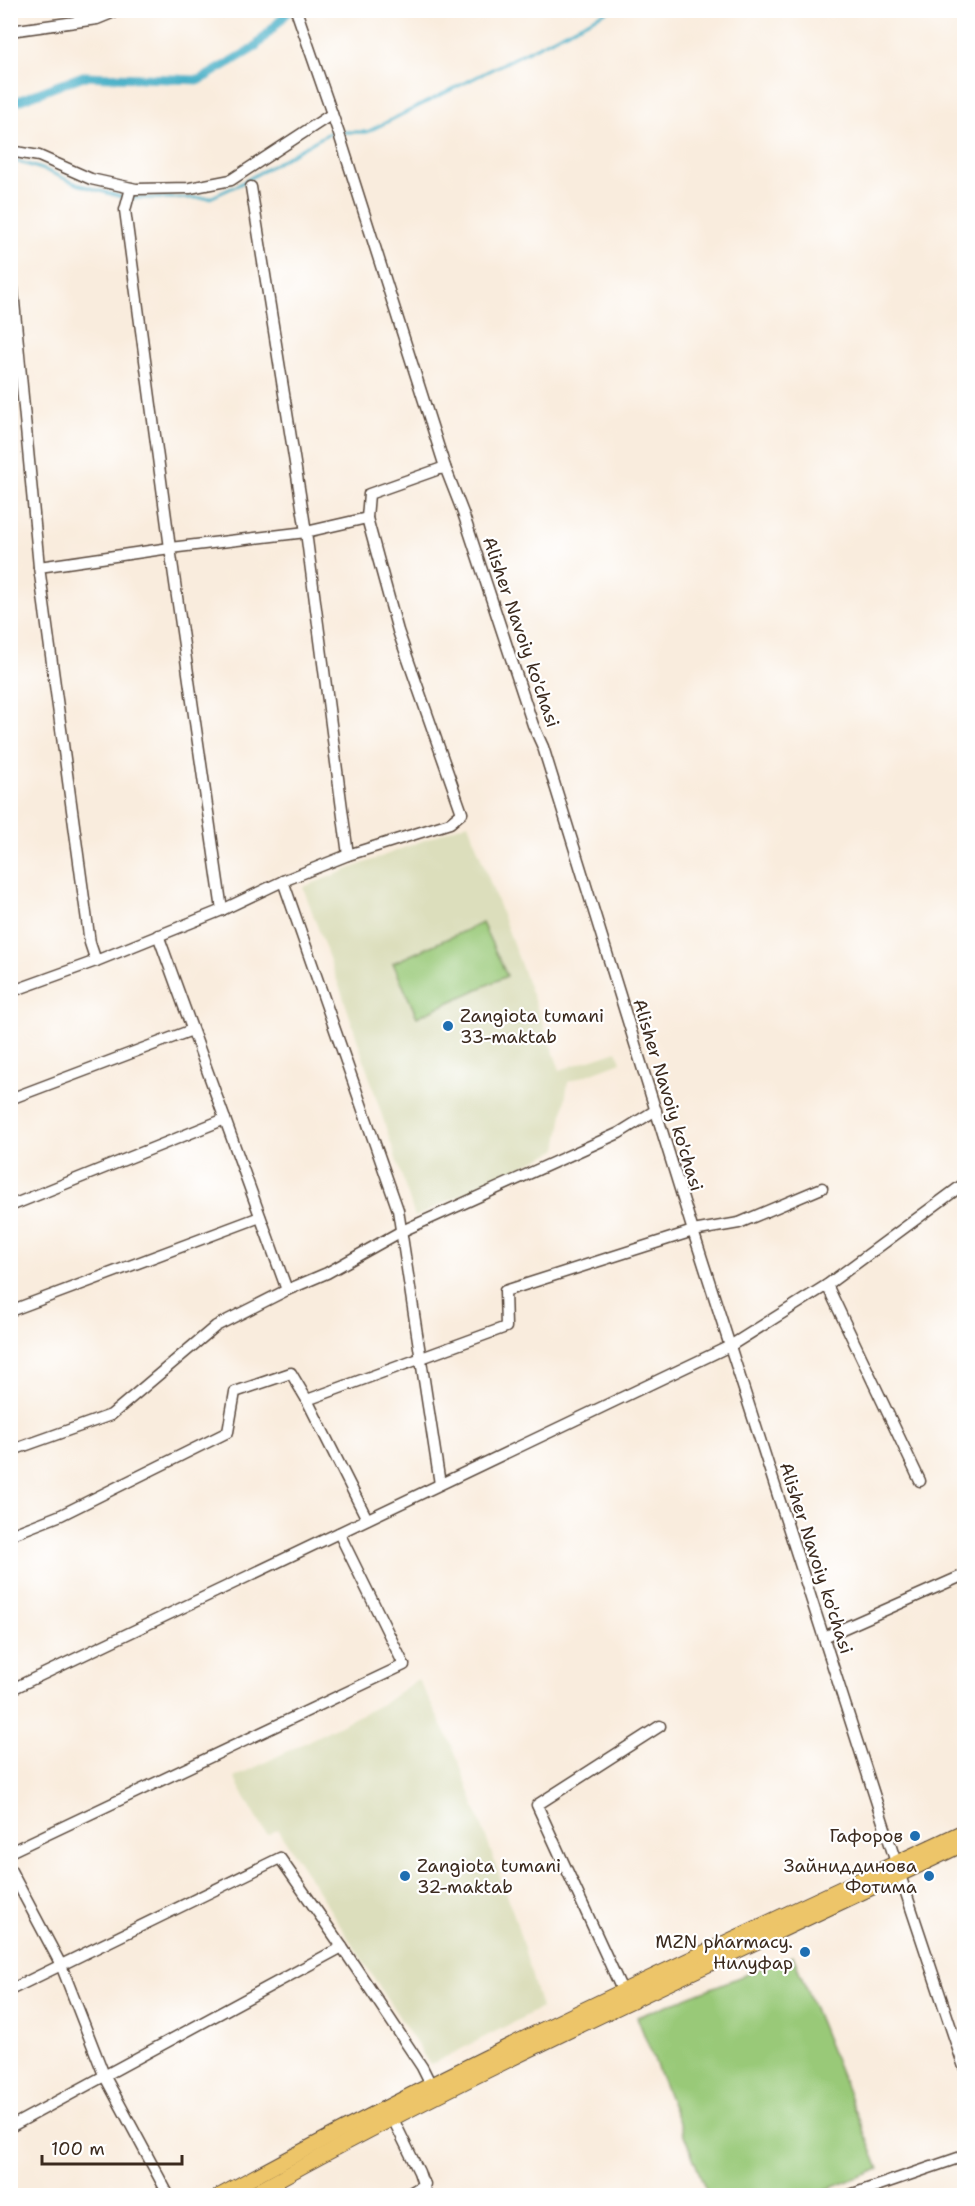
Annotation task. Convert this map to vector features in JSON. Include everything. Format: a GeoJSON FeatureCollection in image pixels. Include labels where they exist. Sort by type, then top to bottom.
{"type":"FeatureCollection","features":[{"type":"Feature","properties":{"kind":"main road"},"geometry":{"type":"LineString","coordinates":[[249,2196],[392,2117],[898,1869],[964,1831]]}},
{"type":"Feature","properties":{"kind":"main road"},"geometry":{"type":"LineString","coordinates":[[219,2196],[430,2083],[622,1990],[898,1869],[964,1844]]}},
{"type":"Feature","properties":{"kind":"street"},"geometry":{"type":"LineString","coordinates":[[10,31],[97,19],[118,10]]}},
{"type":"Feature","properties":{"kind":"street","name":"Alisher Navoiy ko'chasi"},"geometry":{"type":"LineString","coordinates":[[296,10],[339,134],[445,467],[543,747],[693,1231],[898,1869],[960,2038],[964,2067]]}},
{"type":"Feature","properties":{"kind":"street"},"geometry":{"type":"LineString","coordinates":[[10,151],[39,156],[91,178],[131,188],[190,188],[231,180],[332,114]]}},
{"type":"Feature","properties":{"kind":"street"},"geometry":{"type":"LineString","coordinates":[[251,187],[306,532],[348,855]]}},
{"type":"Feature","properties":{"kind":"street"},"geometry":{"type":"LineString","coordinates":[[131,188],[124,210],[222,909]]}},
{"type":"Feature","properties":{"kind":"street"},"geometry":{"type":"LineString","coordinates":[[10,259],[39,567],[90,943],[96,961]]}},
{"type":"Feature","properties":{"kind":"street"},"geometry":{"type":"LineString","coordinates":[[10,992],[96,961],[222,909],[283,880],[348,855],[450,823],[462,813],[398,631],[367,518],[369,494],[445,467]]}},
{"type":"Feature","properties":{"kind":"street"},"geometry":{"type":"LineString","coordinates":[[39,567],[170,548],[306,532],[367,518]]}},
{"type":"Feature","properties":{"kind":"street"},"geometry":{"type":"LineString","coordinates":[[283,880],[398,1210],[440,1484]]}},
{"type":"Feature","properties":{"kind":"street"},"geometry":{"type":"LineString","coordinates":[[158,935],[287,1290]]}},
{"type":"Feature","properties":{"kind":"street"},"geometry":{"type":"LineString","coordinates":[[10,1099],[192,1030]]}},
{"type":"Feature","properties":{"kind":"street"},"geometry":{"type":"LineString","coordinates":[[10,1451],[111,1415],[216,1326],[287,1290],[327,1273],[400,1232],[618,1133],[656,1110]]}},
{"type":"Feature","properties":{"kind":"street"},"geometry":{"type":"LineString","coordinates":[[10,1206],[225,1119]]}},
{"type":"Feature","properties":{"kind":"street"},"geometry":{"type":"LineString","coordinates":[[10,1690],[730,1346],[827,1285],[961,1186]]}},
{"type":"Feature","properties":{"kind":"street"},"geometry":{"type":"LineString","coordinates":[[307,1400],[506,1327],[505,1291],[693,1231],[739,1223],[822,1188]]}},
{"type":"Feature","properties":{"kind":"street"},"geometry":{"type":"LineString","coordinates":[[10,1311],[260,1217]]}},
{"type":"Feature","properties":{"kind":"street"},"geometry":{"type":"LineString","coordinates":[[827,1285],[920,1481]]}},
{"type":"Feature","properties":{"kind":"street"},"geometry":{"type":"LineString","coordinates":[[10,1535],[61,1515],[228,1432],[235,1392],[291,1373],[367,1519]]}},
{"type":"Feature","properties":{"kind":"street"},"geometry":{"type":"LineString","coordinates":[[10,1852],[404,1665],[339,1533]]}},
{"type":"Feature","properties":{"kind":"street"},"geometry":{"type":"LineString","coordinates":[[824,1637],[964,1577]]}},
{"type":"Feature","properties":{"kind":"street"},"geometry":{"type":"LineString","coordinates":[[622,1990],[537,1805],[660,1726]]}},
{"type":"Feature","properties":{"kind":"street"},"geometry":{"type":"LineString","coordinates":[[10,1990],[280,1858],[342,1947],[430,2083]]}},
{"type":"Feature","properties":{"kind":"street"},"geometry":{"type":"LineString","coordinates":[[10,1869],[61,1965],[104,2075],[169,2196]]}},
{"type":"Feature","properties":{"kind":"street"},"geometry":{"type":"LineString","coordinates":[[10,2127],[342,1947]]}},
{"type":"Feature","properties":{"kind":"street"},"geometry":{"type":"LineString","coordinates":[[392,2117],[426,2190],[405,2196]]}},
{"type":"Feature","properties":{"kind":"street"},"geometry":{"type":"LineString","coordinates":[[848,2195],[964,2156]]}},
{"type":"Feature","properties":{"kind":"street"},"geometry":{"type":"LineString","coordinates":[[275,2181],[284,2196]]}},
{"type":"Feature","properties":{"kind":"shaded area","name":"Zangiota tumani 33-maktab"},"geometry":{"type":"Polygon","coordinates":[[[468,823],[560,1070],[617,1051],[621,1062],[568,1082],[557,1150],[415,1217],[345,1002],[303,887],[468,823]]]}},
{"type":"Feature","properties":{"kind":"shaded area","name":"Zangiota tumani 32-maktab"},"geometry":{"type":"Polygon","coordinates":[[[418,1679],[454,1749],[515,1918],[541,2008],[430,2065],[278,1829],[267,1835],[234,1778],[384,1703],[418,1679]]]}},
{"type":"Feature","properties":{"kind":"green space"},"geometry":{"type":"Polygon","coordinates":[[[482,923],[507,976],[417,1017],[393,963],[482,923]]]}},
{"type":"Feature","properties":{"kind":"green space"},"geometry":{"type":"Polygon","coordinates":[[[793,1956],[879,2169],[812,2195],[708,2195],[637,2017],[793,1956]]]}},
{"type":"Feature","properties":{"kind":"waterway"},"geometry":{"type":"LineString","coordinates":[[10,104],[83,76],[200,80],[254,48],[290,10]]}},
{"type":"Feature","properties":{"kind":"waterway"},"geometry":{"type":"LineString","coordinates":[[343,132],[367,132],[610,10]]}},
{"type":"Feature","properties":{"kind":"waterway"},"geometry":{"type":"LineString","coordinates":[[131,198],[210,198],[238,185],[331,132],[336,132]]}},
{"type":"Feature","properties":{"kind":"waterway"},"geometry":{"type":"LineString","coordinates":[[10,159],[45,170],[77,184],[125,198]]}},
{"type":"Feature","properties":{"kind":"place","name":"Zangiota tumani 33-maktab"},"geometry":{"type":"Point","coordinates":[448,1026]}},
{"type":"Feature","properties":{"kind":"place","name":"Гафоров"},"geometry":{"type":"Point","coordinates":[915,1836]}},
{"type":"Feature","properties":{"kind":"place","name":"Zangiota tumani 32-maktab"},"geometry":{"type":"Point","coordinates":[405,1876]}},
{"type":"Feature","properties":{"kind":"place","name":"Зайниддинова Фотима"},"geometry":{"type":"Point","coordinates":[929,1876]}},
{"type":"Feature","properties":{"kind":"place","name":"MZN pharmacy. Нилуфар"},"geometry":{"type":"Point","coordinates":[805,1952]}}]}
